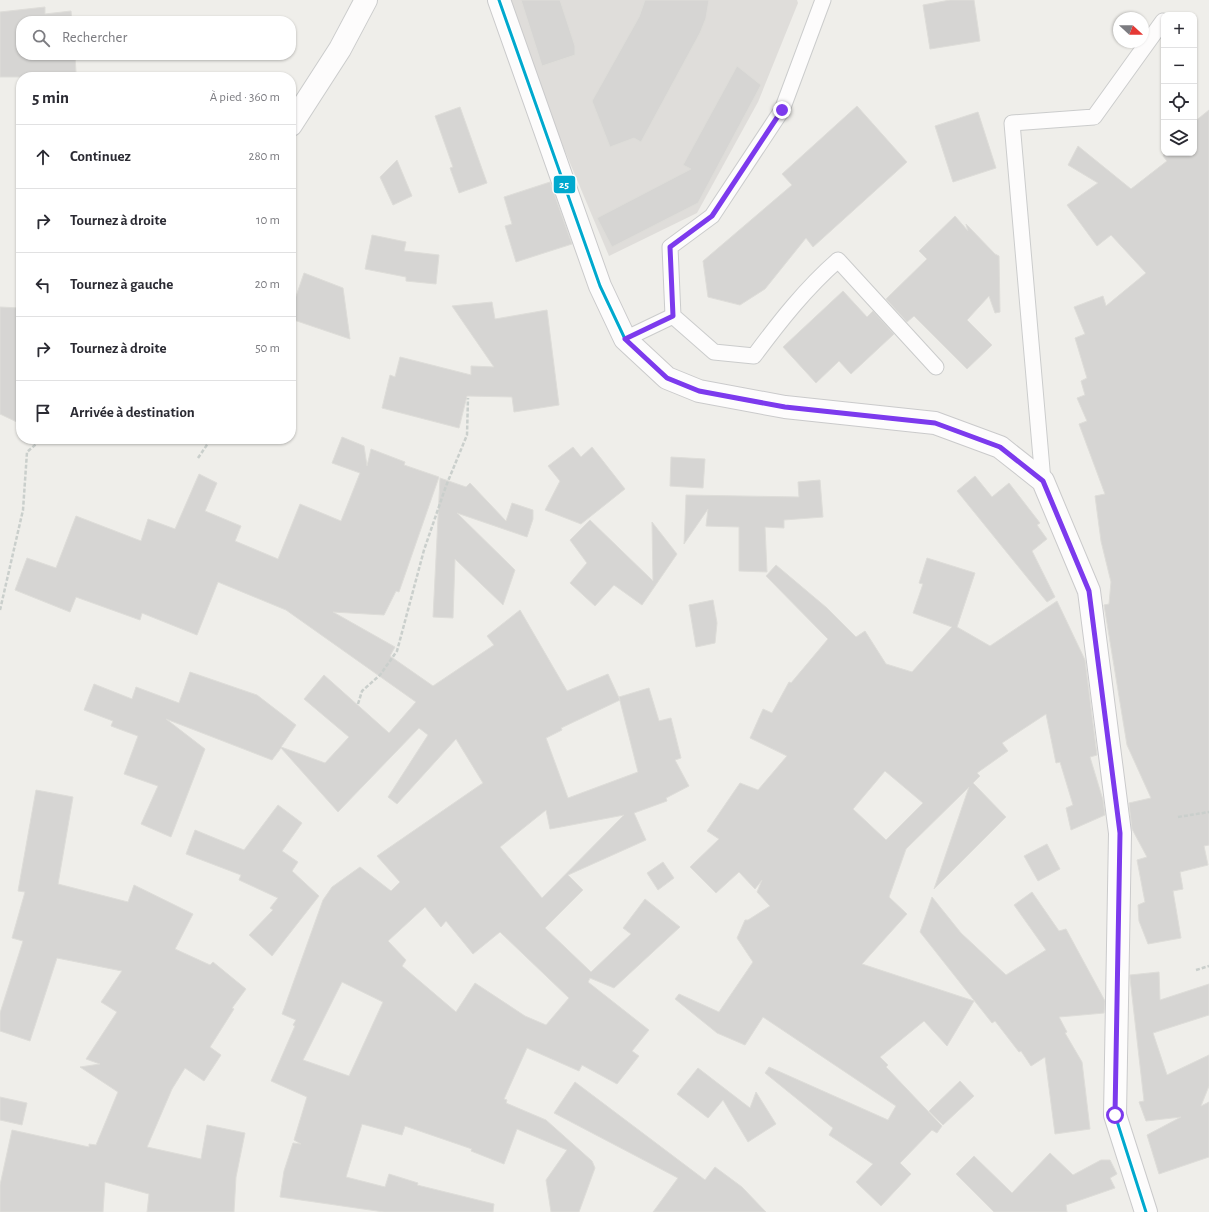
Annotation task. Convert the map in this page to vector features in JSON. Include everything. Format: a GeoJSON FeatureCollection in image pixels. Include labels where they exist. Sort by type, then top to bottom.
{"type":"FeatureCollection","features":[{"type":"Feature","properties":{"kind":"street"},"geometry":{"type":"LineString","coordinates":[[296,117],[340,49],[366,0]]}},
{"type":"Feature","properties":{"kind":"street"},"geometry":{"type":"LineString","coordinates":[[499,0],[600,286],[625,339],[667,378],[699,391],[785,407],[935,423],[1000,447],[1043,481],[1089,591],[1120,833],[1115,1115],[1146,1212]]}},
{"type":"Feature","properties":{"kind":"lane"},"geometry":{"type":"LineString","coordinates":[[823,0],[782,110],[712,216],[670,247],[673,316],[714,352],[754,356],[782,318],[818,277],[838,260],[936,367]]}},
{"type":"Feature","properties":{"kind":"lane"},"geometry":{"type":"LineString","coordinates":[[1043,481],[1012,123],[1094,117],[1161,24]]}},
{"type":"Feature","properties":{"kind":"lane"},"geometry":{"type":"LineString","coordinates":[[625,339],[673,316]]}},
{"type":"Feature","properties":{"kind":"path"},"geometry":{"type":"LineString","coordinates":[[358,704],[362,691],[380,675],[397,650],[424,550],[446,486],[467,435],[468,398]]}},
{"type":"Feature","properties":{"kind":"path"},"geometry":{"type":"LineString","coordinates":[[0,610],[23,510],[27,452],[36,444]]}},
{"type":"Feature","properties":{"kind":"path"},"geometry":{"type":"LineString","coordinates":[[198,458],[208,444]]}},
{"type":"Feature","properties":{"kind":"path"},"geometry":{"type":"LineString","coordinates":[[1178,817],[1209,812]]}},
{"type":"Feature","properties":{"kind":"path"},"geometry":{"type":"LineString","coordinates":[[1196,970],[1209,966]]}},
{"type":"Feature","properties":{"kind":"shaded area"},"geometry":{"type":"Polygon","coordinates":[[[508,0],[797,0],[798,3],[758,102],[697,213],[609,256],[531,70],[508,0]]]}},
{"type":"Feature","properties":{"kind":"building"},"geometry":{"type":"Polygon","coordinates":[[[521,0],[560,0],[575,46],[575,55],[542,66],[521,0]]]}},
{"type":"Feature","properties":{"kind":"building"},"geometry":{"type":"Polygon","coordinates":[[[645,0],[709,0],[706,18],[700,33],[641,142],[634,138],[610,147],[592,101],[639,17],[645,0]]]}},
{"type":"Feature","properties":{"kind":"building"},"geometry":{"type":"Polygon","coordinates":[[[950,0],[974,0],[980,41],[930,49],[923,5],[950,0]]]}},
{"type":"Feature","properties":{"kind":"building"},"geometry":{"type":"Polygon","coordinates":[[[45,7],[45,14],[71,11],[72,16],[16,16],[16,60],[75,60],[76,72],[16,72],[16,77],[0,77],[0,12],[45,7]]]}},
{"type":"Feature","properties":{"kind":"building"},"geometry":{"type":"Polygon","coordinates":[[[737,66],[761,85],[698,203],[612,247],[597,218],[691,169],[683,165],[737,66]]]}},
{"type":"Feature","properties":{"kind":"building"},"geometry":{"type":"Polygon","coordinates":[[[857,106],[907,162],[813,247],[806,238],[765,289],[740,305],[708,297],[703,261],[792,185],[782,174],[857,106]]]}},
{"type":"Feature","properties":{"kind":"building"},"geometry":{"type":"Polygon","coordinates":[[[460,107],[487,183],[459,193],[450,168],[453,167],[435,116],[460,107]]]}},
{"type":"Feature","properties":{"kind":"building"},"geometry":{"type":"Polygon","coordinates":[[[1209,110],[1209,845],[1204,846],[1208,865],[1180,872],[1183,889],[1173,891],[1181,938],[1148,944],[1139,921],[1138,905],[1145,902],[1137,860],[1147,857],[1132,829],[1129,803],[1151,798],[1127,745],[1104,605],[1109,604],[1111,582],[1101,541],[1095,496],[1105,494],[1079,424],[1087,421],[1077,398],[1085,395],[1081,381],[1087,378],[1075,338],[1085,334],[1074,307],[1103,296],[1106,306],[1146,273],[1111,235],[1097,246],[1067,205],[1098,183],[1068,165],[1078,146],[1131,189],[1167,161],[1163,156],[1197,156],[1197,120],[1209,110]]]}},
{"type":"Feature","properties":{"kind":"building"},"geometry":{"type":"Polygon","coordinates":[[[978,112],[996,168],[953,182],[935,126],[978,112]]]}},
{"type":"Feature","properties":{"kind":"building"},"geometry":{"type":"Polygon","coordinates":[[[397,160],[412,196],[393,205],[380,177],[397,160]]]}},
{"type":"Feature","properties":{"kind":"building"},"geometry":{"type":"Polygon","coordinates":[[[550,182],[572,244],[516,262],[505,226],[512,224],[504,197],[550,182]]]}},
{"type":"Feature","properties":{"kind":"building"},"geometry":{"type":"Polygon","coordinates":[[[955,216],[968,231],[966,224],[995,254],[999,256],[1000,312],[995,313],[989,296],[967,320],[992,345],[967,369],[914,316],[907,322],[886,299],[927,259],[919,251],[955,216]]]}},
{"type":"Feature","properties":{"kind":"building"},"geometry":{"type":"Polygon","coordinates":[[[372,235],[406,242],[404,251],[439,255],[436,284],[406,281],[406,277],[365,269],[372,235]]]}},
{"type":"Feature","properties":{"kind":"building"},"geometry":{"type":"Polygon","coordinates":[[[304,273],[343,288],[350,339],[296,321],[296,296],[304,273]]]}},
{"type":"Feature","properties":{"kind":"building"},"geometry":{"type":"Polygon","coordinates":[[[843,291],[867,317],[873,311],[894,334],[851,374],[839,361],[816,383],[783,347],[843,291]]]}},
{"type":"Feature","properties":{"kind":"building"},"geometry":{"type":"Polygon","coordinates":[[[492,302],[495,319],[547,310],[559,405],[514,412],[512,397],[467,396],[459,428],[382,408],[390,375],[395,377],[400,357],[471,375],[471,366],[494,367],[452,306],[492,302]]]}},
{"type":"Feature","properties":{"kind":"building"},"geometry":{"type":"Polygon","coordinates":[[[0,307],[16,308],[16,422],[0,414],[0,307]]]}},
{"type":"Feature","properties":{"kind":"building"},"geometry":{"type":"Polygon","coordinates":[[[342,437],[364,446],[367,466],[371,449],[405,462],[404,465],[439,477],[399,592],[396,591],[384,615],[333,612],[395,647],[390,656],[433,686],[494,645],[487,636],[520,610],[567,691],[608,674],[619,699],[619,697],[649,688],[659,721],[671,718],[681,758],[675,760],[689,786],[666,798],[667,801],[634,813],[646,840],[568,875],[583,890],[545,928],[591,972],[631,934],[623,928],[645,899],[680,927],[614,988],[590,978],[588,982],[649,1030],[632,1051],[639,1056],[617,1084],[582,1065],[579,1071],[527,1048],[504,1099],[507,1100],[506,1103],[546,1120],[592,1161],[595,1168],[579,1212],[551,1212],[546,1180],[567,1150],[517,1129],[504,1164],[471,1151],[472,1149],[405,1126],[402,1135],[362,1124],[346,1177],[385,1187],[389,1174],[418,1183],[417,1185],[494,1204],[493,1212],[384,1212],[280,1197],[284,1171],[293,1143],[301,1144],[294,1140],[307,1097],[271,1081],[295,1026],[293,1025],[296,1020],[282,1014],[323,900],[332,887],[360,867],[391,891],[400,882],[377,856],[483,783],[456,739],[397,804],[388,797],[428,735],[419,728],[338,812],[281,748],[272,760],[166,719],[205,749],[171,837],[141,824],[158,786],[124,774],[138,736],[111,726],[113,721],[84,710],[94,684],[132,699],[136,687],[179,703],[190,672],[257,695],[296,725],[281,747],[325,763],[349,737],[304,699],[324,675],[389,733],[416,702],[286,610],[218,582],[197,635],[142,613],[140,620],[76,597],[70,612],[15,590],[27,558],[56,568],[76,516],[141,541],[148,519],[175,529],[199,474],[217,483],[205,511],[241,526],[235,541],[278,559],[300,504],[341,521],[360,473],[332,463],[342,437]],[[620,700],[561,728],[562,730],[546,738],[568,798],[638,772],[620,700]],[[546,810],[500,847],[542,898],[624,815],[550,829],[546,810]],[[425,907],[388,941],[406,960],[402,966],[456,1012],[475,983],[525,1016],[546,1025],[569,998],[500,932],[473,954],[446,921],[441,927],[425,907]],[[342,982],[303,1060],[349,1076],[383,1002],[342,982]]]}},
{"type":"Feature","properties":{"kind":"building"},"geometry":{"type":"Polygon","coordinates":[[[573,447],[581,457],[592,447],[625,489],[581,524],[545,510],[560,481],[548,466],[573,447]]]}},
{"type":"Feature","properties":{"kind":"building"},"geometry":{"type":"Polygon","coordinates":[[[671,457],[705,459],[703,488],[670,486],[671,457]]]}},
{"type":"Feature","properties":{"kind":"building"},"geometry":{"type":"Polygon","coordinates":[[[975,476],[992,497],[1009,483],[1040,523],[1037,525],[1047,539],[1032,551],[1055,597],[1047,602],[957,491],[975,476]]]}},
{"type":"Feature","properties":{"kind":"building"},"geometry":{"type":"Polygon","coordinates":[[[440,478],[466,487],[470,483],[506,521],[512,503],[533,510],[533,519],[527,537],[457,513],[515,570],[503,605],[455,559],[453,618],[433,617],[440,478]]]}},
{"type":"Feature","properties":{"kind":"building"},"geometry":{"type":"Polygon","coordinates":[[[820,480],[823,517],[784,520],[784,528],[765,527],[767,572],[739,571],[739,527],[706,526],[708,509],[684,544],[686,495],[799,497],[798,482],[820,480]]]}},
{"type":"Feature","properties":{"kind":"building"},"geometry":{"type":"Polygon","coordinates":[[[590,520],[653,581],[652,522],[677,554],[642,605],[614,585],[595,606],[570,583],[587,563],[570,540],[590,520]]]}},
{"type":"Feature","properties":{"kind":"building"},"geometry":{"type":"Polygon","coordinates":[[[927,558],[975,573],[957,627],[990,646],[1057,601],[1085,660],[1097,755],[1090,757],[1103,800],[1105,815],[1071,830],[1066,808],[1073,805],[1060,762],[1056,763],[1046,714],[1002,743],[1008,751],[977,773],[980,776],[973,783],[1006,817],[934,889],[969,787],[906,849],[889,897],[907,914],[862,964],[974,1001],[947,1046],[924,1021],[880,1057],[888,1065],[886,1067],[942,1126],[937,1133],[932,1130],[900,1163],[911,1174],[881,1206],[856,1182],[873,1164],[829,1135],[833,1128],[765,1073],[769,1067],[888,1120],[896,1106],[763,1017],[745,1045],[717,1033],[675,999],[679,994],[719,1012],[753,962],[737,938],[745,920],[748,920],[770,906],[757,892],[762,880],[755,889],[739,872],[716,893],[690,867],[719,839],[707,831],[740,783],[758,790],[787,756],[750,738],[763,709],[772,713],[789,682],[791,683],[828,639],[766,576],[776,565],[827,608],[856,637],[865,631],[886,664],[912,672],[952,627],[913,613],[923,584],[919,583],[927,558]],[[885,771],[853,809],[886,840],[923,803],[885,771]]]}},
{"type":"Feature","properties":{"kind":"building"},"geometry":{"type":"Polygon","coordinates":[[[713,600],[717,623],[715,643],[696,647],[689,605],[713,600]]]}},
{"type":"Feature","properties":{"kind":"building"},"geometry":{"type":"Polygon","coordinates":[[[36,790],[73,797],[58,884],[128,902],[134,885],[193,914],[175,949],[210,965],[213,962],[246,989],[232,1008],[234,1009],[210,1047],[221,1055],[204,1081],[185,1068],[172,1089],[147,1147],[201,1159],[207,1125],[245,1133],[236,1177],[234,1212],[147,1212],[149,1194],[105,1182],[103,1212],[0,1212],[0,1185],[12,1130],[89,1147],[89,1144],[96,1145],[118,1092],[80,1067],[100,1064],[86,1059],[117,1012],[101,1002],[122,971],[57,958],[30,1041],[0,1031],[0,1013],[23,941],[12,938],[25,892],[18,891],[36,790]]]}},
{"type":"Feature","properties":{"kind":"building"},"geometry":{"type":"Polygon","coordinates":[[[278,805],[302,823],[282,851],[298,862],[292,871],[319,896],[272,956],[249,935],[273,910],[270,908],[278,898],[239,880],[241,875],[186,854],[195,830],[244,850],[278,805]]]}},
{"type":"Feature","properties":{"kind":"building"},"geometry":{"type":"Polygon","coordinates":[[[1047,844],[1060,869],[1038,881],[1024,856],[1047,844]]]}},
{"type":"Feature","properties":{"kind":"building"},"geometry":{"type":"Polygon","coordinates":[[[663,862],[674,878],[658,890],[647,873],[663,862]]]}},
{"type":"Feature","properties":{"kind":"building"},"geometry":{"type":"Polygon","coordinates":[[[1032,892],[1059,931],[1066,929],[1105,1001],[1104,1013],[1059,1017],[1067,1032],[1065,1033],[1082,1062],[1090,1129],[1055,1134],[1045,1057],[1031,1066],[1021,1051],[1019,1052],[995,1021],[992,1023],[920,932],[932,897],[961,933],[1006,975],[1046,950],[1014,905],[1032,892]]]}},
{"type":"Feature","properties":{"kind":"building"},"geometry":{"type":"Polygon","coordinates":[[[1159,972],[1160,1000],[1209,984],[1209,1015],[1153,1033],[1167,1075],[1209,1055],[1209,1086],[1201,1106],[1209,1102],[1209,1157],[1159,1174],[1147,1135],[1181,1117],[1146,1121],[1139,1102],[1144,1101],[1130,975],[1159,972]]]}},
{"type":"Feature","properties":{"kind":"building"},"geometry":{"type":"Polygon","coordinates":[[[698,1068],[750,1108],[756,1092],[776,1124],[748,1142],[723,1100],[708,1118],[677,1094],[698,1068]]]}},
{"type":"Feature","properties":{"kind":"building"},"geometry":{"type":"Polygon","coordinates":[[[960,1081],[974,1096],[943,1125],[929,1111],[960,1081]]]}},
{"type":"Feature","properties":{"kind":"building"},"geometry":{"type":"Polygon","coordinates":[[[575,1082],[705,1180],[715,1167],[742,1187],[766,1212],[653,1212],[678,1178],[554,1113],[575,1082]]]}},
{"type":"Feature","properties":{"kind":"building"},"geometry":{"type":"Polygon","coordinates":[[[0,1097],[27,1103],[22,1125],[0,1120],[0,1097]]]}},
{"type":"Feature","properties":{"kind":"building"},"geometry":{"type":"Polygon","coordinates":[[[1050,1153],[1073,1175],[1101,1160],[1110,1160],[1117,1174],[1110,1178],[1115,1188],[1066,1205],[1067,1212],[994,1212],[956,1174],[974,1156],[1012,1193],[1050,1153]]]}},
{"type":"Feature","properties":{"kind":"transit line","name":"25"},"geometry":{"type":"LineString","coordinates":[[499,0],[600,286],[625,339],[667,378],[699,391],[785,407],[935,423],[1000,447],[1043,481],[1089,591],[1120,833],[1115,1115],[1146,1212]]}},
{"type":"Feature","properties":{"kind":"route"},"geometry":{"type":"LineString","coordinates":[[782,110],[712,216],[670,247],[673,316],[625,339],[667,378],[699,391],[785,407],[935,423],[1000,447],[1043,481],[1089,591],[1120,833],[1115,1115]]}}]}
